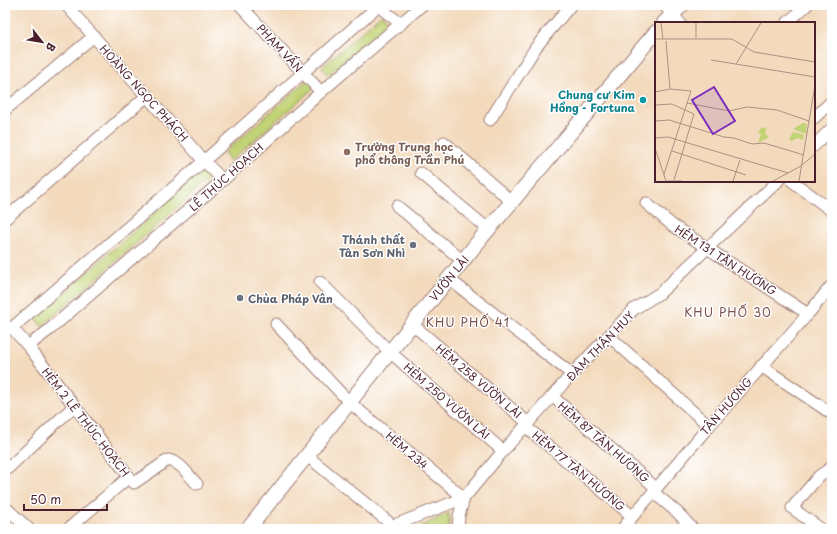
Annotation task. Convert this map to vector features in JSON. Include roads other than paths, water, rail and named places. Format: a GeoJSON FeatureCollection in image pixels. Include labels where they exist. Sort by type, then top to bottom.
{"type":"FeatureCollection","features":[{"type":"Feature","properties":{"kind":"street","name":"HOÀNG NGỌC PHÁCH"},"geometry":{"type":"LineString","coordinates":[[66,5],[204,161],[224,180]]}},
{"type":"Feature","properties":{"kind":"street"},"geometry":{"type":"LineString","coordinates":[[204,161],[378,5],[401,24]]}},
{"type":"Feature","properties":{"kind":"street","name":"LÊ THÚC HOẠCH"},"geometry":{"type":"LineString","coordinates":[[28,346],[49,330],[224,180],[321,92],[422,5]]}},
{"type":"Feature","properties":{"kind":"street"},"geometry":{"type":"LineString","coordinates":[[490,120],[536,47],[571,5]]}},
{"type":"Feature","properties":{"kind":"street"},"geometry":{"type":"LineString","coordinates":[[788,22],[807,5]]}},
{"type":"Feature","properties":{"kind":"street","name":"PHẠM VẤN"},"geometry":{"type":"LineString","coordinates":[[243,6],[321,92]]}},
{"type":"Feature","properties":{"kind":"street","name":"VƯỜN LÀI"},"geometry":{"type":"LineString","coordinates":[[248,529],[488,229],[655,33]]}},
{"type":"Feature","properties":{"kind":"street"},"geometry":{"type":"LineString","coordinates":[[5,110],[94,36]]}},
{"type":"Feature","properties":{"kind":"street"},"geometry":{"type":"LineString","coordinates":[[5,219],[147,96]]}},
{"type":"Feature","properties":{"kind":"street"},"geometry":{"type":"LineString","coordinates":[[815,117],[832,101]]}},
{"type":"Feature","properties":{"kind":"street"},"geometry":{"type":"LineString","coordinates":[[815,145],[832,128]]}},
{"type":"Feature","properties":{"kind":"street"},"geometry":{"type":"LineString","coordinates":[[444,142],[512,202]]}},
{"type":"Feature","properties":{"kind":"street","name":"HẺM 2 LÊ THÚC HOẠCH"},"geometry":{"type":"LineString","coordinates":[[197,484],[180,465],[168,460],[134,483],[16,332],[204,161]]}},
{"type":"Feature","properties":{"kind":"street"},"geometry":{"type":"LineString","coordinates":[[421,173],[488,229]]}},
{"type":"Feature","properties":{"kind":"street"},"geometry":{"type":"LineString","coordinates":[[793,182],[832,211]]}},
{"type":"Feature","properties":{"kind":"street","name":"ĐÀM THẬN HUY"},"geometry":{"type":"LineString","coordinates":[[458,529],[459,516],[464,498],[503,451],[572,374],[634,309],[660,293],[775,183]]}},
{"type":"Feature","properties":{"kind":"street","name":"HẺM 131 TÂN HƯƠNG"},"geometry":{"type":"LineString","coordinates":[[646,203],[672,225],[808,314]]}},
{"type":"Feature","properties":{"kind":"street"},"geometry":{"type":"LineString","coordinates":[[397,206],[463,261]]}},
{"type":"Feature","properties":{"kind":"street"},"geometry":{"type":"LineString","coordinates":[[449,278],[572,374]]}},
{"type":"Feature","properties":{"kind":"street","name":"HẺM 250 VƯỜN LÀI"},"geometry":{"type":"LineString","coordinates":[[320,282],[390,352],[503,451]]}},
{"type":"Feature","properties":{"kind":"street","name":"TÂN HƯƠNG"},"geometry":{"type":"LineString","coordinates":[[622,529],[708,426],[832,285]]}},
{"type":"Feature","properties":{"kind":"street","name":"HÈM 234"},"geometry":{"type":"LineString","coordinates":[[276,324],[349,402],[464,498]]}},
{"type":"Feature","properties":{"kind":"street","name":"HẺM 258 VƯỜN LÀI"},"geometry":{"type":"LineString","coordinates":[[412,324],[527,425]]}},
{"type":"Feature","properties":{"kind":"street"},"geometry":{"type":"LineString","coordinates":[[609,336],[708,426]]}},
{"type":"Feature","properties":{"kind":"street"},"geometry":{"type":"LineString","coordinates":[[761,366],[832,414]]}},
{"type":"Feature","properties":{"kind":"street","name":"HẺM 87 TÂN HƯƠNG"},"geometry":{"type":"LineString","coordinates":[[552,396],[655,490],[693,529]]}},
{"type":"Feature","properties":{"kind":"street"},"geometry":{"type":"LineString","coordinates":[[5,471],[74,406]]}},
{"type":"Feature","properties":{"kind":"street","name":"HẺM 77 TÂN HƯƠNG"},"geometry":{"type":"LineString","coordinates":[[527,425],[632,516]]}},
{"type":"Feature","properties":{"kind":"street"},"geometry":{"type":"LineString","coordinates":[[306,455],[395,528],[464,498]]}},
{"type":"Feature","properties":{"kind":"street"},"geometry":{"type":"LineString","coordinates":[[821,529],[792,508],[818,476],[832,467]]}},
{"type":"Feature","properties":{"kind":"street"},"geometry":{"type":"LineString","coordinates":[[68,529],[129,477]]}},
{"type":"Feature","properties":{"kind":"street"},"geometry":{"type":"LineString","coordinates":[[5,506],[29,529]]}},
{"type":"Feature","properties":{"kind":"place","name":"Chung cư Kim Hồng - Fortuna"},"geometry":{"type":"Point","coordinates":[643,100]}},
{"type":"Feature","properties":{"kind":"place","name":"Trường Trung học phổ thông Trần Phú"},"geometry":{"type":"Point","coordinates":[347,152]}},
{"type":"Feature","properties":{"kind":"place","name":"Thánh thất Tân Sơn Nhì"},"geometry":{"type":"Point","coordinates":[413,245]}},
{"type":"Feature","properties":{"kind":"place","name":"Chùa Pháp Vân"},"geometry":{"type":"Point","coordinates":[240,298]}},
{"type":"Feature","properties":{"kind":"district","name":"KHU PHỐ 30"},"geometry":{"type":"Point","coordinates":[728,312]}},
{"type":"Feature","properties":{"kind":"district","name":"KHU PHỐ 41"},"geometry":{"type":"Point","coordinates":[468,322]}}]}
